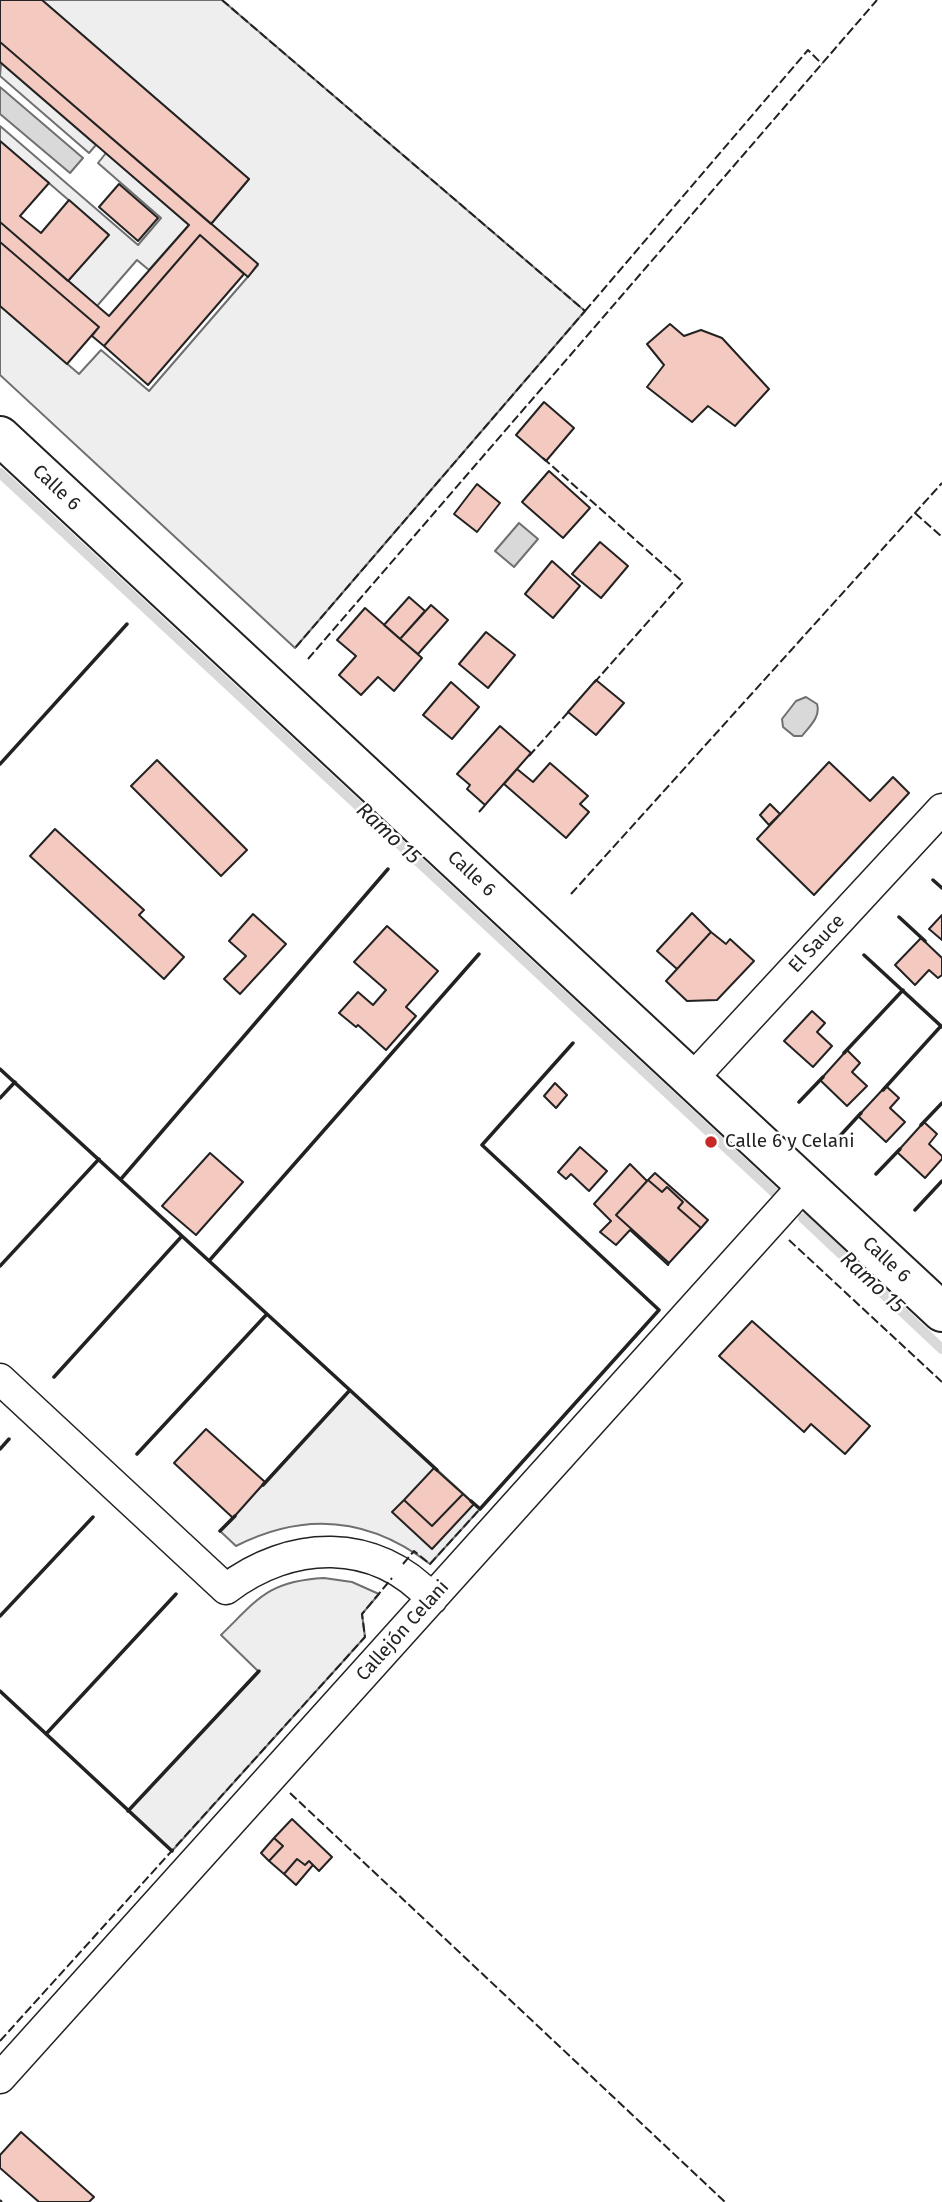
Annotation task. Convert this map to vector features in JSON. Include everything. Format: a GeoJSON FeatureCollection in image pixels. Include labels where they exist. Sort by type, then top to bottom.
{"type":"FeatureCollection","features":[{"type":"Feature","properties":{"kind":"street","name":"Calle 6"},"geometry":{"type":"LineString","coordinates":[[0,436],[942,1312]]}},
{"type":"Feature","properties":{"kind":"street","name":"El Sauce"},"geometry":{"type":"LineString","coordinates":[[692,1079],[942,809]]}},
{"type":"Feature","properties":{"kind":"street","name":"Callejón Celani"},"geometry":{"type":"LineString","coordinates":[[0,2078],[805,1184]]}},
{"type":"Feature","properties":{"kind":"street"},"geometry":{"type":"LineString","coordinates":[[0,1379],[226,1589],[262,1565],[303,1553],[346,1553],[387,1566],[414,1583],[432,1599]]}},
{"type":"Feature","properties":{"kind":"shaded area"},"geometry":{"type":"Polygon","coordinates":[[[42,0],[222,0],[585,311],[295,648],[0,375],[0,306],[79,374],[101,350],[149,391],[258,265],[211,224],[249,179],[42,0]]]}},
{"type":"Feature","properties":{"kind":"shaded area"},"geometry":{"type":"Polygon","coordinates":[[[1,63],[96,145],[89,153],[0,76],[1,63]]]}},
{"type":"Feature","properties":{"kind":"shaded area"},"geometry":{"type":"Polygon","coordinates":[[[0,87],[83,158],[70,173],[0,114],[0,87]]]}},
{"type":"Feature","properties":{"kind":"shaded area"},"geometry":{"type":"Polygon","coordinates":[[[0,126],[138,245],[161,218],[98,163],[106,153],[189,225],[149,270],[137,260],[97,306],[68,281],[108,234],[0,141],[0,126]]]}},
{"type":"Feature","properties":{"kind":"shaded area"},"geometry":{"type":"Polygon","coordinates":[[[519,523],[538,539],[514,567],[495,551],[519,523]]]}},
{"type":"Feature","properties":{"kind":"shaded area"},"geometry":{"type":"Polygon","coordinates":[[[806,697],[817,704],[817,713],[802,736],[794,736],[783,727],[782,719],[796,701],[806,697]]]}},
{"type":"Feature","properties":{"kind":"shaded area"},"geometry":{"type":"Polygon","coordinates":[[[350,1390],[480,1509],[430,1564],[384,1536],[336,1524],[287,1527],[236,1546],[220,1531],[350,1390]]]}},
{"type":"Feature","properties":{"kind":"shaded area"},"geometry":{"type":"Polygon","coordinates":[[[324,1578],[352,1582],[379,1594],[362,1614],[365,1637],[172,1851],[128,1811],[259,1672],[221,1635],[265,1594],[289,1583],[324,1578]]]}},
{"type":"Feature","properties":{"kind":"building"},"geometry":{"type":"Polygon","coordinates":[[[0,0],[42,0],[249,179],[211,224],[0,42],[0,0]]]}},
{"type":"Feature","properties":{"kind":"building"},"geometry":{"type":"Polygon","coordinates":[[[0,42],[258,264],[248,277],[200,235],[104,346],[92,336],[99,327],[0,242],[0,222],[109,316],[189,225],[0,62],[0,42]]]}},
{"type":"Feature","properties":{"kind":"building"},"geometry":{"type":"Polygon","coordinates":[[[0,141],[49,183],[20,216],[41,233],[69,200],[109,235],[68,281],[0,222],[0,141]]]}},
{"type":"Feature","properties":{"kind":"building"},"geometry":{"type":"Polygon","coordinates":[[[119,184],[158,218],[138,241],[99,207],[119,184]]]}},
{"type":"Feature","properties":{"kind":"building"},"geometry":{"type":"Polygon","coordinates":[[[200,235],[244,274],[148,385],[104,346],[200,235]]]}},
{"type":"Feature","properties":{"kind":"building"},"geometry":{"type":"Polygon","coordinates":[[[0,242],[99,327],[67,364],[0,306],[0,242]]]}},
{"type":"Feature","properties":{"kind":"building"},"geometry":{"type":"Polygon","coordinates":[[[670,324],[684,336],[701,330],[722,338],[769,389],[735,426],[708,406],[692,422],[647,387],[664,365],[647,344],[670,324]]]}},
{"type":"Feature","properties":{"kind":"building"},"geometry":{"type":"Polygon","coordinates":[[[544,402],[574,428],[546,461],[516,435],[544,402]]]}},
{"type":"Feature","properties":{"kind":"building"},"geometry":{"type":"Polygon","coordinates":[[[549,471],[590,508],[563,538],[522,502],[549,471]]]}},
{"type":"Feature","properties":{"kind":"building"},"geometry":{"type":"Polygon","coordinates":[[[477,484],[500,503],[477,532],[454,514],[477,484]]]}},
{"type":"Feature","properties":{"kind":"building"},"geometry":{"type":"Polygon","coordinates":[[[600,542],[628,566],[601,598],[572,574],[600,542]]]}},
{"type":"Feature","properties":{"kind":"building"},"geometry":{"type":"Polygon","coordinates":[[[552,561],[580,586],[553,618],[525,594],[552,561]]]}},
{"type":"Feature","properties":{"kind":"building"},"geometry":{"type":"Polygon","coordinates":[[[409,597],[425,611],[400,639],[384,625],[409,597]]]}},
{"type":"Feature","properties":{"kind":"building"},"geometry":{"type":"Polygon","coordinates":[[[431,605],[448,620],[418,654],[400,639],[431,605]]]}},
{"type":"Feature","properties":{"kind":"building"},"geometry":{"type":"Polygon","coordinates":[[[365,608],[422,658],[394,691],[378,677],[361,695],[339,675],[356,656],[337,640],[365,608]]]}},
{"type":"Feature","properties":{"kind":"building"},"geometry":{"type":"Polygon","coordinates":[[[486,632],[515,655],[488,688],[459,664],[486,632]]]}},
{"type":"Feature","properties":{"kind":"building"},"geometry":{"type":"Polygon","coordinates":[[[596,680],[624,703],[596,735],[568,712],[596,680]]]}},
{"type":"Feature","properties":{"kind":"building"},"geometry":{"type":"Polygon","coordinates":[[[451,682],[479,707],[452,739],[423,715],[451,682]]]}},
{"type":"Feature","properties":{"kind":"building"},"geometry":{"type":"Polygon","coordinates":[[[500,726],[531,753],[485,805],[467,789],[470,785],[457,774],[500,726]]]}},
{"type":"Feature","properties":{"kind":"building"},"geometry":{"type":"Polygon","coordinates":[[[157,760],[247,850],[221,876],[131,786],[157,760]]]}},
{"type":"Feature","properties":{"kind":"building"},"geometry":{"type":"Polygon","coordinates":[[[829,762],[870,801],[893,777],[909,793],[814,895],[757,839],[829,762]]]}},
{"type":"Feature","properties":{"kind":"building"},"geometry":{"type":"Polygon","coordinates":[[[550,763],[588,796],[580,804],[589,812],[566,838],[504,784],[517,769],[533,782],[550,763]]]}},
{"type":"Feature","properties":{"kind":"building"},"geometry":{"type":"Polygon","coordinates":[[[770,804],[780,814],[769,825],[760,815],[770,804]]]}},
{"type":"Feature","properties":{"kind":"building"},"geometry":{"type":"Polygon","coordinates":[[[55,829],[144,910],[139,915],[184,957],[164,979],[30,856],[55,829]]]}},
{"type":"Feature","properties":{"kind":"building"},"geometry":{"type":"Polygon","coordinates":[[[692,913],[711,932],[677,969],[657,951],[692,913]]]}},
{"type":"Feature","properties":{"kind":"building"},"geometry":{"type":"Polygon","coordinates":[[[253,914],[286,944],[240,994],[224,979],[246,956],[229,941],[253,914]]]}},
{"type":"Feature","properties":{"kind":"building"},"geometry":{"type":"Polygon","coordinates":[[[942,915],[942,940],[929,929],[942,915]]]}},
{"type":"Feature","properties":{"kind":"building"},"geometry":{"type":"Polygon","coordinates":[[[387,926],[438,971],[406,1007],[416,1016],[386,1050],[358,1025],[356,1027],[339,1013],[358,992],[373,1005],[386,990],[354,962],[387,926]]]}},
{"type":"Feature","properties":{"kind":"building"},"geometry":{"type":"Polygon","coordinates":[[[711,932],[726,944],[730,939],[754,961],[717,1000],[687,1001],[666,981],[711,932]]]}},
{"type":"Feature","properties":{"kind":"building"},"geometry":{"type":"Polygon","coordinates":[[[921,938],[942,958],[942,975],[938,978],[929,970],[915,985],[895,965],[921,938]]]}},
{"type":"Feature","properties":{"kind":"building"},"geometry":{"type":"Polygon","coordinates":[[[812,1011],[825,1023],[817,1032],[832,1046],[813,1067],[784,1041],[812,1011]]]}},
{"type":"Feature","properties":{"kind":"building"},"geometry":{"type":"Polygon","coordinates":[[[847,1050],[860,1063],[852,1072],[867,1086],[847,1106],[820,1080],[847,1050]]]}},
{"type":"Feature","properties":{"kind":"building"},"geometry":{"type":"Polygon","coordinates":[[[555,1083],[567,1095],[556,1108],[544,1096],[555,1083]]]}},
{"type":"Feature","properties":{"kind":"building"},"geometry":{"type":"Polygon","coordinates":[[[886,1086],[899,1098],[890,1108],[905,1122],[886,1142],[858,1116],[886,1086]]]}},
{"type":"Feature","properties":{"kind":"building"},"geometry":{"type":"Polygon","coordinates":[[[924,1122],[937,1134],[929,1144],[942,1156],[925,1178],[897,1152],[924,1122]]]}},
{"type":"Feature","properties":{"kind":"building"},"geometry":{"type":"Polygon","coordinates":[[[580,1147],[607,1171],[589,1191],[571,1174],[566,1179],[558,1172],[580,1147]]]}},
{"type":"Feature","properties":{"kind":"building"},"geometry":{"type":"Polygon","coordinates":[[[210,1153],[243,1182],[196,1235],[162,1206],[210,1153]]]}},
{"type":"Feature","properties":{"kind":"building"},"geometry":{"type":"Polygon","coordinates":[[[630,1164],[647,1181],[616,1215],[669,1263],[668,1265],[630,1230],[616,1245],[600,1232],[611,1221],[594,1204],[630,1164]]]}},
{"type":"Feature","properties":{"kind":"building"},"geometry":{"type":"Polygon","coordinates":[[[655,1173],[708,1220],[701,1228],[678,1208],[683,1202],[667,1187],[662,1192],[648,1180],[655,1173]]]}},
{"type":"Feature","properties":{"kind":"building"},"geometry":{"type":"Polygon","coordinates":[[[648,1180],[662,1192],[667,1187],[683,1202],[678,1208],[701,1228],[669,1263],[616,1215],[648,1180]]]}},
{"type":"Feature","properties":{"kind":"building"},"geometry":{"type":"Polygon","coordinates":[[[752,1321],[870,1426],[845,1454],[811,1424],[804,1432],[719,1356],[752,1321]]]}},
{"type":"Feature","properties":{"kind":"building"},"geometry":{"type":"Polygon","coordinates":[[[206,1429],[265,1482],[233,1518],[174,1463],[206,1429]]]}},
{"type":"Feature","properties":{"kind":"building"},"geometry":{"type":"Polygon","coordinates":[[[434,1468],[463,1494],[432,1526],[404,1500],[434,1468]]]}},
{"type":"Feature","properties":{"kind":"building"},"geometry":{"type":"Polygon","coordinates":[[[463,1494],[474,1504],[432,1549],[392,1512],[404,1500],[432,1526],[463,1494]]]}},
{"type":"Feature","properties":{"kind":"building"},"geometry":{"type":"Polygon","coordinates":[[[292,1819],[332,1857],[319,1871],[309,1861],[305,1865],[297,1859],[284,1874],[269,1861],[283,1846],[274,1838],[292,1819]]]}},
{"type":"Feature","properties":{"kind":"building"},"geometry":{"type":"Polygon","coordinates":[[[274,1838],[283,1846],[269,1861],[261,1853],[274,1838]]]}},
{"type":"Feature","properties":{"kind":"building"},"geometry":{"type":"Polygon","coordinates":[[[297,1859],[305,1865],[309,1861],[313,1865],[296,1885],[284,1874],[297,1859]]]}},
{"type":"Feature","properties":{"kind":"building"},"geometry":{"type":"Polygon","coordinates":[[[21,2132],[94,2197],[89,2202],[39,2202],[0,2168],[0,2155],[21,2132]]]}},
{"type":"Feature","properties":{"kind":"waterway","name":"Ramo 15"},"geometry":{"type":"LineString","coordinates":[[0,473],[776,1194]]}},
{"type":"Feature","properties":{"kind":"waterway","name":"Ramo 15"},"geometry":{"type":"LineString","coordinates":[[803,1218],[942,1349]]}},
{"type":"Feature","properties":{"kind":"fence"},"geometry":{"type":"LineString","coordinates":[[222,0],[585,311],[295,648]]}},
{"type":"Feature","properties":{"kind":"fence"},"geometry":{"type":"LineString","coordinates":[[308,659],[877,0]]}},
{"type":"Feature","properties":{"kind":"fence"},"geometry":{"type":"LineString","coordinates":[[585,311],[808,50],[822,64]]}},
{"type":"Feature","properties":{"kind":"fence"},"geometry":{"type":"LineString","coordinates":[[543,458],[683,582],[594,683]]}},
{"type":"Feature","properties":{"kind":"fence"},"geometry":{"type":"LineString","coordinates":[[571,894],[942,483]]}},
{"type":"Feature","properties":{"kind":"fence"},"geometry":{"type":"LineString","coordinates":[[915,513],[942,537]]}},
{"type":"Feature","properties":{"kind":"fence"},"geometry":{"type":"LineString","coordinates":[[529,756],[571,709]]}},
{"type":"Feature","properties":{"kind":"fence"},"geometry":{"type":"LineString","coordinates":[[479,812],[487,803]]}},
{"type":"Feature","properties":{"kind":"fence"},"geometry":{"type":"LineString","coordinates":[[789,1240],[942,1382]]}},
{"type":"Feature","properties":{"kind":"fence"},"geometry":{"type":"LineString","coordinates":[[403,1564],[414,1551],[430,1564],[480,1509]]}},
{"type":"Feature","properties":{"kind":"fence"},"geometry":{"type":"LineString","coordinates":[[0,2041],[365,1637],[362,1614],[392,1578]]}},
{"type":"Feature","properties":{"kind":"fence"},"geometry":{"type":"LineString","coordinates":[[290,1793],[725,2202]]}},
{"type":"Feature","properties":{"kind":"wall"},"geometry":{"type":"LineString","coordinates":[[0,764],[127,624]]}},
{"type":"Feature","properties":{"kind":"wall"},"geometry":{"type":"LineString","coordinates":[[121,1179],[388,869]]}},
{"type":"Feature","properties":{"kind":"wall"},"geometry":{"type":"LineString","coordinates":[[933,880],[942,888]]}},
{"type":"Feature","properties":{"kind":"wall"},"geometry":{"type":"LineString","coordinates":[[899,917],[925,941]]}},
{"type":"Feature","properties":{"kind":"wall"},"geometry":{"type":"LineString","coordinates":[[209,1261],[479,954]]}},
{"type":"Feature","properties":{"kind":"wall"},"geometry":{"type":"LineString","coordinates":[[864,955],[942,1027]]}},
{"type":"Feature","properties":{"kind":"wall"},"geometry":{"type":"LineString","coordinates":[[844,1053],[903,990]]}},
{"type":"Feature","properties":{"kind":"wall"},"geometry":{"type":"LineString","coordinates":[[883,1090],[941,1026]]}},
{"type":"Feature","properties":{"kind":"wall"},"geometry":{"type":"LineString","coordinates":[[471,1501],[480,1509],[659,1310],[482,1145],[573,1043]]}},
{"type":"Feature","properties":{"kind":"wall"},"geometry":{"type":"LineString","coordinates":[[0,1069],[437,1470]]}},
{"type":"Feature","properties":{"kind":"wall"},"geometry":{"type":"LineString","coordinates":[[799,1102],[823,1077]]}},
{"type":"Feature","properties":{"kind":"wall"},"geometry":{"type":"LineString","coordinates":[[0,1098],[15,1082]]}},
{"type":"Feature","properties":{"kind":"wall"},"geometry":{"type":"LineString","coordinates":[[921,1125],[942,1103]]}},
{"type":"Feature","properties":{"kind":"wall"},"geometry":{"type":"LineString","coordinates":[[838,1138],[861,1113]]}},
{"type":"Feature","properties":{"kind":"wall"},"geometry":{"type":"LineString","coordinates":[[876,1174],[900,1149]]}},
{"type":"Feature","properties":{"kind":"wall"},"geometry":{"type":"LineString","coordinates":[[0,1266],[99,1159]]}},
{"type":"Feature","properties":{"kind":"wall"},"geometry":{"type":"LineString","coordinates":[[915,1210],[942,1181]]}},
{"type":"Feature","properties":{"kind":"wall"},"geometry":{"type":"LineString","coordinates":[[54,1377],[182,1236]]}},
{"type":"Feature","properties":{"kind":"wall"},"geometry":{"type":"LineString","coordinates":[[137,1454],[267,1314]]}},
{"type":"Feature","properties":{"kind":"wall"},"geometry":{"type":"LineString","coordinates":[[263,1485],[350,1390]]}},
{"type":"Feature","properties":{"kind":"wall"},"geometry":{"type":"LineString","coordinates":[[0,1449],[9,1439]]}},
{"type":"Feature","properties":{"kind":"wall"},"geometry":{"type":"LineString","coordinates":[[220,1531],[235,1516]]}},
{"type":"Feature","properties":{"kind":"wall"},"geometry":{"type":"LineString","coordinates":[[0,1616],[93,1517]]}},
{"type":"Feature","properties":{"kind":"wall"},"geometry":{"type":"LineString","coordinates":[[46,1734],[176,1594]]}},
{"type":"Feature","properties":{"kind":"wall"},"geometry":{"type":"LineString","coordinates":[[128,1811],[259,1671]]}},
{"type":"Feature","properties":{"kind":"wall"},"geometry":{"type":"LineString","coordinates":[[0,1691],[172,1851]]}},
{"type":"Feature","properties":{"kind":"place","name":"Calle 6 y Celani"},"geometry":{"type":"Point","coordinates":[711,1142]}}]}
